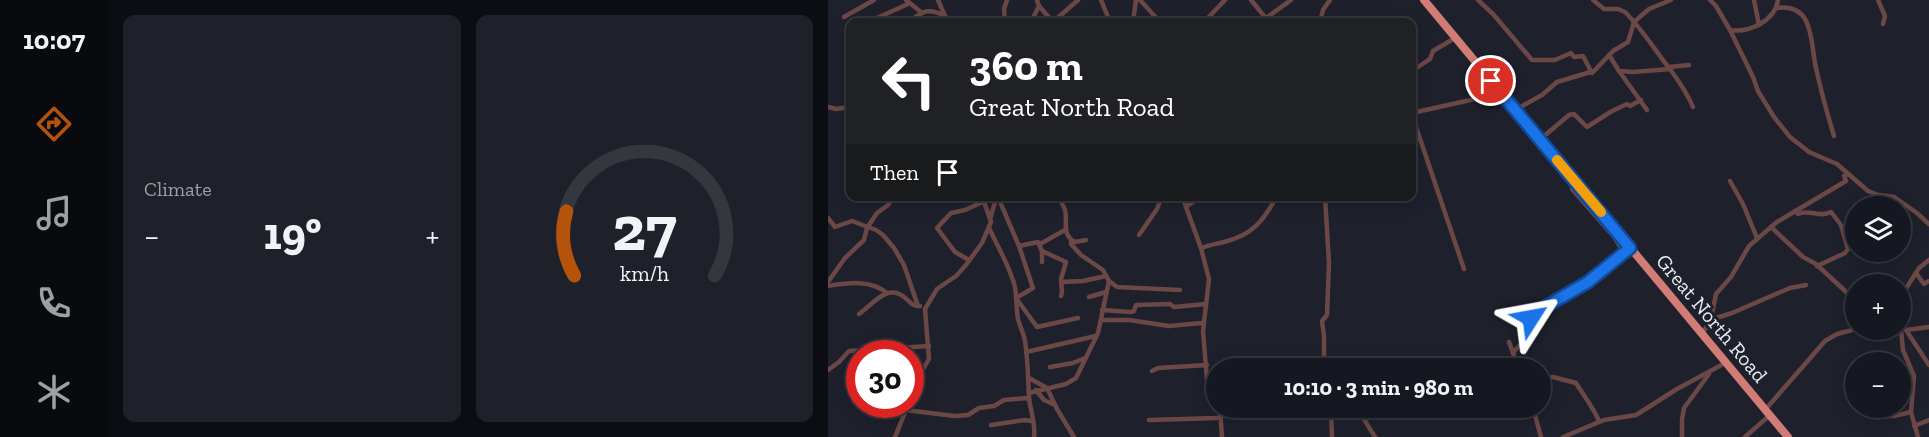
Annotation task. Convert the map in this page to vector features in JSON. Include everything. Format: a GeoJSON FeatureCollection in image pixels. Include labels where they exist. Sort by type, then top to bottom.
{"type":"FeatureCollection","features":[{"type":"Feature","properties":{"kind":"highway","name":"Great North Road"},"geometry":{"type":"LineString","coordinates":[[1424,0],[1502,93],[1543,137],[1629,249]]}},
{"type":"Feature","properties":{"kind":"highway","name":"Great North Road"},"geometry":{"type":"LineString","coordinates":[[1430,0],[1629,249],[1703,332],[1790,437]]}},
{"type":"Feature","properties":{"kind":"street"},"geometry":{"type":"LineString","coordinates":[[844,17],[874,0]]}},
{"type":"Feature","properties":{"kind":"street"},"geometry":{"type":"LineString","coordinates":[[938,0],[945,16]]}},
{"type":"Feature","properties":{"kind":"street"},"geometry":{"type":"LineString","coordinates":[[1005,18],[1004,9],[1007,0]]}},
{"type":"Feature","properties":{"kind":"street"},"geometry":{"type":"LineString","coordinates":[[1037,0],[1050,18]]}},
{"type":"Feature","properties":{"kind":"street"},"geometry":{"type":"LineString","coordinates":[[1058,18],[1078,0]]}},
{"type":"Feature","properties":{"kind":"street"},"geometry":{"type":"LineString","coordinates":[[1101,0],[1108,18]]}},
{"type":"Feature","properties":{"kind":"street"},"geometry":{"type":"LineString","coordinates":[[1134,18],[1138,0]]}},
{"type":"Feature","properties":{"kind":"street"},"geometry":{"type":"LineString","coordinates":[[1138,0],[1156,18]]}},
{"type":"Feature","properties":{"kind":"street"},"geometry":{"type":"LineString","coordinates":[[1208,18],[1225,0]]}},
{"type":"Feature","properties":{"kind":"street"},"geometry":{"type":"LineString","coordinates":[[1251,0],[1265,18]]}},
{"type":"Feature","properties":{"kind":"street"},"geometry":{"type":"LineString","coordinates":[[1269,18],[1291,0]]}},
{"type":"Feature","properties":{"kind":"street"},"geometry":{"type":"LineString","coordinates":[[1321,18],[1330,0]]}},
{"type":"Feature","properties":{"kind":"street"},"geometry":{"type":"LineString","coordinates":[[1478,0],[1532,60],[1555,60],[1571,53],[1574,57],[1583,56],[1592,73]]}},
{"type":"Feature","properties":{"kind":"street"},"geometry":{"type":"LineString","coordinates":[[1593,0],[1604,9],[1622,11],[1634,22],[1656,48],[1688,96],[1692,107]]}},
{"type":"Feature","properties":{"kind":"street"},"geometry":{"type":"LineString","coordinates":[[1517,109],[1542,95],[1557,82],[1572,76],[1592,73],[1609,55],[1628,42],[1634,22],[1649,9],[1671,0]]}},
{"type":"Feature","properties":{"kind":"street"},"geometry":{"type":"LineString","coordinates":[[1710,0],[1730,30],[1758,91],[1790,137],[1807,151],[1834,163],[1872,193],[1894,197],[1929,224]]}},
{"type":"Feature","properties":{"kind":"street"},"geometry":{"type":"LineString","coordinates":[[1754,0],[1759,25]]}},
{"type":"Feature","properties":{"kind":"street"},"geometry":{"type":"LineString","coordinates":[[1730,30],[1739,31],[1759,25],[1767,20],[1777,8],[1778,0]]}},
{"type":"Feature","properties":{"kind":"street"},"geometry":{"type":"LineString","coordinates":[[1878,0],[1885,16],[1883,24]]}},
{"type":"Feature","properties":{"kind":"street"},"geometry":{"type":"LineString","coordinates":[[876,18],[907,2],[921,12]]}},
{"type":"Feature","properties":{"kind":"street"},"geometry":{"type":"LineString","coordinates":[[1033,18],[1039,6]]}},
{"type":"Feature","properties":{"kind":"street"},"geometry":{"type":"LineString","coordinates":[[1777,8],[1794,9],[1808,26],[1814,46],[1815,65],[1834,136]]}},
{"type":"Feature","properties":{"kind":"street"},"geometry":{"type":"LineString","coordinates":[[913,18],[921,12],[933,11],[945,16]]}},
{"type":"Feature","properties":{"kind":"street"},"geometry":{"type":"LineString","coordinates":[[1416,68],[1428,61],[1433,51],[1455,38]]}},
{"type":"Feature","properties":{"kind":"street"},"geometry":{"type":"LineString","coordinates":[[1609,55],[1647,110]]}},
{"type":"Feature","properties":{"kind":"street"},"geometry":{"type":"LineString","coordinates":[[1618,71],[1633,72],[1689,65]]}},
{"type":"Feature","properties":{"kind":"street"},"geometry":{"type":"LineString","coordinates":[[1416,113],[1502,93]]}},
{"type":"Feature","properties":{"kind":"street"},"geometry":{"type":"LineString","coordinates":[[1543,137],[1569,115],[1574,114],[1587,128],[1612,111],[1641,100]]}},
{"type":"Feature","properties":{"kind":"street"},"geometry":{"type":"LineString","coordinates":[[828,106],[836,109],[846,108]]}},
{"type":"Feature","properties":{"kind":"street"},"geometry":{"type":"LineString","coordinates":[[1416,126],[1464,268]]}},
{"type":"Feature","properties":{"kind":"street"},"geometry":{"type":"LineString","coordinates":[[1703,332],[1710,320],[1717,292],[1731,277],[1747,248],[1771,227],[1846,181],[1844,176],[1848,174]]}},
{"type":"Feature","properties":{"kind":"street"},"geometry":{"type":"LineString","coordinates":[[1730,181],[1743,204],[1757,238]]}},
{"type":"Feature","properties":{"kind":"street"},"geometry":{"type":"LineString","coordinates":[[1508,310],[1512,319],[1524,313],[1531,315],[1588,282],[1629,249],[1614,237],[1572,189]]}},
{"type":"Feature","properties":{"kind":"street"},"geometry":{"type":"LineString","coordinates":[[828,284],[845,258],[864,240],[867,228],[877,213],[891,201]]}},
{"type":"Feature","properties":{"kind":"street"},"geometry":{"type":"LineString","coordinates":[[969,260],[955,252],[937,228],[951,213],[963,211],[979,201]]}},
{"type":"Feature","properties":{"kind":"street"},"geometry":{"type":"LineString","coordinates":[[983,201],[990,219]]}},
{"type":"Feature","properties":{"kind":"street"},"geometry":{"type":"LineString","coordinates":[[924,368],[929,359],[924,315],[926,306],[937,289],[962,271],[982,243],[991,222],[995,201]]}},
{"type":"Feature","properties":{"kind":"street"},"geometry":{"type":"LineString","coordinates":[[1061,201],[1065,210],[1065,230],[1071,244],[1081,255],[1103,270],[1108,279],[1117,287],[1180,290]]}},
{"type":"Feature","properties":{"kind":"street"},"geometry":{"type":"LineString","coordinates":[[1139,235],[1157,209],[1159,201]]}},
{"type":"Feature","properties":{"kind":"street"},"geometry":{"type":"LineString","coordinates":[[1184,201],[1201,248],[1209,279],[1202,323],[1206,358]]}},
{"type":"Feature","properties":{"kind":"street"},"geometry":{"type":"LineString","coordinates":[[1186,207],[1194,201]]}},
{"type":"Feature","properties":{"kind":"street"},"geometry":{"type":"LineString","coordinates":[[1201,248],[1231,240],[1254,230],[1266,217],[1274,201]]}},
{"type":"Feature","properties":{"kind":"street"},"geometry":{"type":"LineString","coordinates":[[1324,201],[1329,263],[1327,315],[1322,321],[1324,358]]}},
{"type":"Feature","properties":{"kind":"street"},"geometry":{"type":"LineString","coordinates":[[1001,204],[1034,288],[1016,298]]}},
{"type":"Feature","properties":{"kind":"street"},"geometry":{"type":"LineString","coordinates":[[1795,211],[1798,214],[1808,211],[1822,216],[1832,212],[1841,225],[1848,249],[1845,253],[1817,266]]}},
{"type":"Feature","properties":{"kind":"street"},"geometry":{"type":"LineString","coordinates":[[828,218],[835,227],[852,222],[881,233],[894,248],[904,265],[918,306]]}},
{"type":"Feature","properties":{"kind":"street"},"geometry":{"type":"LineString","coordinates":[[1771,227],[1845,291]]}},
{"type":"Feature","properties":{"kind":"street"},"geometry":{"type":"LineString","coordinates":[[989,228],[1015,286],[1019,321],[1026,352],[1033,436]]}},
{"type":"Feature","properties":{"kind":"street"},"geometry":{"type":"LineString","coordinates":[[1019,246],[1037,242],[1040,244],[1065,230]]}},
{"type":"Feature","properties":{"kind":"street"},"geometry":{"type":"LineString","coordinates":[[1071,241],[1086,240]]}},
{"type":"Feature","properties":{"kind":"street"},"geometry":{"type":"LineString","coordinates":[[1040,244],[1042,262]]}},
{"type":"Feature","properties":{"kind":"street"},"geometry":{"type":"LineString","coordinates":[[1042,251],[1066,262],[1060,296]]}},
{"type":"Feature","properties":{"kind":"street"},"geometry":{"type":"LineString","coordinates":[[1911,281],[1929,260]]}},
{"type":"Feature","properties":{"kind":"street"},"geometry":{"type":"LineString","coordinates":[[1916,273],[1924,284],[1929,281]]}},
{"type":"Feature","properties":{"kind":"street"},"geometry":{"type":"LineString","coordinates":[[1061,282],[1108,279]]}},
{"type":"Feature","properties":{"kind":"street"},"geometry":{"type":"LineString","coordinates":[[1029,393],[1062,385],[1076,378],[1096,336],[1108,279]]}},
{"type":"Feature","properties":{"kind":"street"},"geometry":{"type":"LineString","coordinates":[[828,284],[877,285],[887,293]]}},
{"type":"Feature","properties":{"kind":"street"},"geometry":{"type":"LineString","coordinates":[[1710,320],[1790,288],[1806,285]]}},
{"type":"Feature","properties":{"kind":"street"},"geometry":{"type":"LineString","coordinates":[[1089,297],[1106,292]]}},
{"type":"Feature","properties":{"kind":"street"},"geometry":{"type":"LineString","coordinates":[[859,314],[880,296],[887,293],[900,294],[911,305],[926,306]]}},
{"type":"Feature","properties":{"kind":"street"},"geometry":{"type":"LineString","coordinates":[[1016,298],[1037,327],[1078,318]]}},
{"type":"Feature","properties":{"kind":"street"},"geometry":{"type":"LineString","coordinates":[[1102,310],[1131,312],[1134,311],[1136,305],[1170,304],[1174,307],[1206,304]]}},
{"type":"Feature","properties":{"kind":"street"},"geometry":{"type":"LineString","coordinates":[[1513,353],[1535,328],[1531,315]]}},
{"type":"Feature","properties":{"kind":"street"},"geometry":{"type":"LineString","coordinates":[[1101,320],[1129,320],[1169,326],[1202,323]]}},
{"type":"Feature","properties":{"kind":"street"},"geometry":{"type":"LineString","coordinates":[[1911,329],[1929,327]]}},
{"type":"Feature","properties":{"kind":"street"},"geometry":{"type":"LineString","coordinates":[[1745,437],[1769,411],[1791,377],[1825,340],[1845,332]]}},
{"type":"Feature","properties":{"kind":"street"},"geometry":{"type":"LineString","coordinates":[[1026,352],[1096,336]]}},
{"type":"Feature","properties":{"kind":"street"},"geometry":{"type":"LineString","coordinates":[[1910,340],[1929,365]]}},
{"type":"Feature","properties":{"kind":"street"},"geometry":{"type":"LineString","coordinates":[[1509,342],[1515,358]]}},
{"type":"Feature","properties":{"kind":"street"},"geometry":{"type":"LineString","coordinates":[[828,369],[839,362],[849,351],[929,346]]}},
{"type":"Feature","properties":{"kind":"street"},"geometry":{"type":"LineString","coordinates":[[1050,367],[1073,363],[1085,358]]}},
{"type":"Feature","properties":{"kind":"street"},"geometry":{"type":"LineString","coordinates":[[1563,437],[1599,421],[1636,415],[1727,361]]}},
{"type":"Feature","properties":{"kind":"street"},"geometry":{"type":"LineString","coordinates":[[1152,371],[1158,368],[1206,365]]}},
{"type":"Feature","properties":{"kind":"street"},"geometry":{"type":"LineString","coordinates":[[1911,369],[1914,376],[1911,412],[1918,437]]}},
{"type":"Feature","properties":{"kind":"street"},"geometry":{"type":"LineString","coordinates":[[1682,437],[1684,408],[1711,371]]}},
{"type":"Feature","properties":{"kind":"street"},"geometry":{"type":"LineString","coordinates":[[1029,378],[1047,388],[1074,437]]}},
{"type":"Feature","properties":{"kind":"street"},"geometry":{"type":"LineString","coordinates":[[1551,378],[1576,383],[1590,401],[1599,421]]}},
{"type":"Feature","properties":{"kind":"street"},"geometry":{"type":"LineString","coordinates":[[1036,390],[1044,399],[1055,405]]}},
{"type":"Feature","properties":{"kind":"street"},"geometry":{"type":"LineString","coordinates":[[924,410],[955,416],[969,415],[980,408],[994,406],[1004,400],[1029,399]]}},
{"type":"Feature","properties":{"kind":"street"},"geometry":{"type":"LineString","coordinates":[[895,437],[903,418]]}},
{"type":"Feature","properties":{"kind":"street"},"geometry":{"type":"LineString","coordinates":[[1149,420],[1209,418]]}},
{"type":"Feature","properties":{"kind":"street"},"geometry":{"type":"LineString","coordinates":[[1221,418],[1222,437]]}},
{"type":"Feature","properties":{"kind":"street"},"geometry":{"type":"LineString","coordinates":[[1331,418],[1332,437]]}},
{"type":"Feature","properties":{"kind":"street"},"geometry":{"type":"LineString","coordinates":[[1364,418],[1376,437]]}},
{"type":"Feature","properties":{"kind":"street"},"geometry":{"type":"LineString","coordinates":[[1535,418],[1540,437]]}},
{"type":"Feature","properties":{"kind":"street"},"geometry":{"type":"LineString","coordinates":[[1914,426],[1929,420]]}},
{"type":"Feature","properties":{"kind":"street"},"geometry":{"type":"LineString","coordinates":[[991,425],[1031,421]]}},
{"type":"Feature","properties":{"kind":"slow traffic"},"geometry":{"type":"LineString","coordinates":[[1557,160],[1601,212]]}},
{"type":"Feature","properties":{"kind":"route"},"geometry":{"type":"LineString","coordinates":[[1491,81],[1630,248],[1588,282],[1531,315],[1531,318]]}}]}
